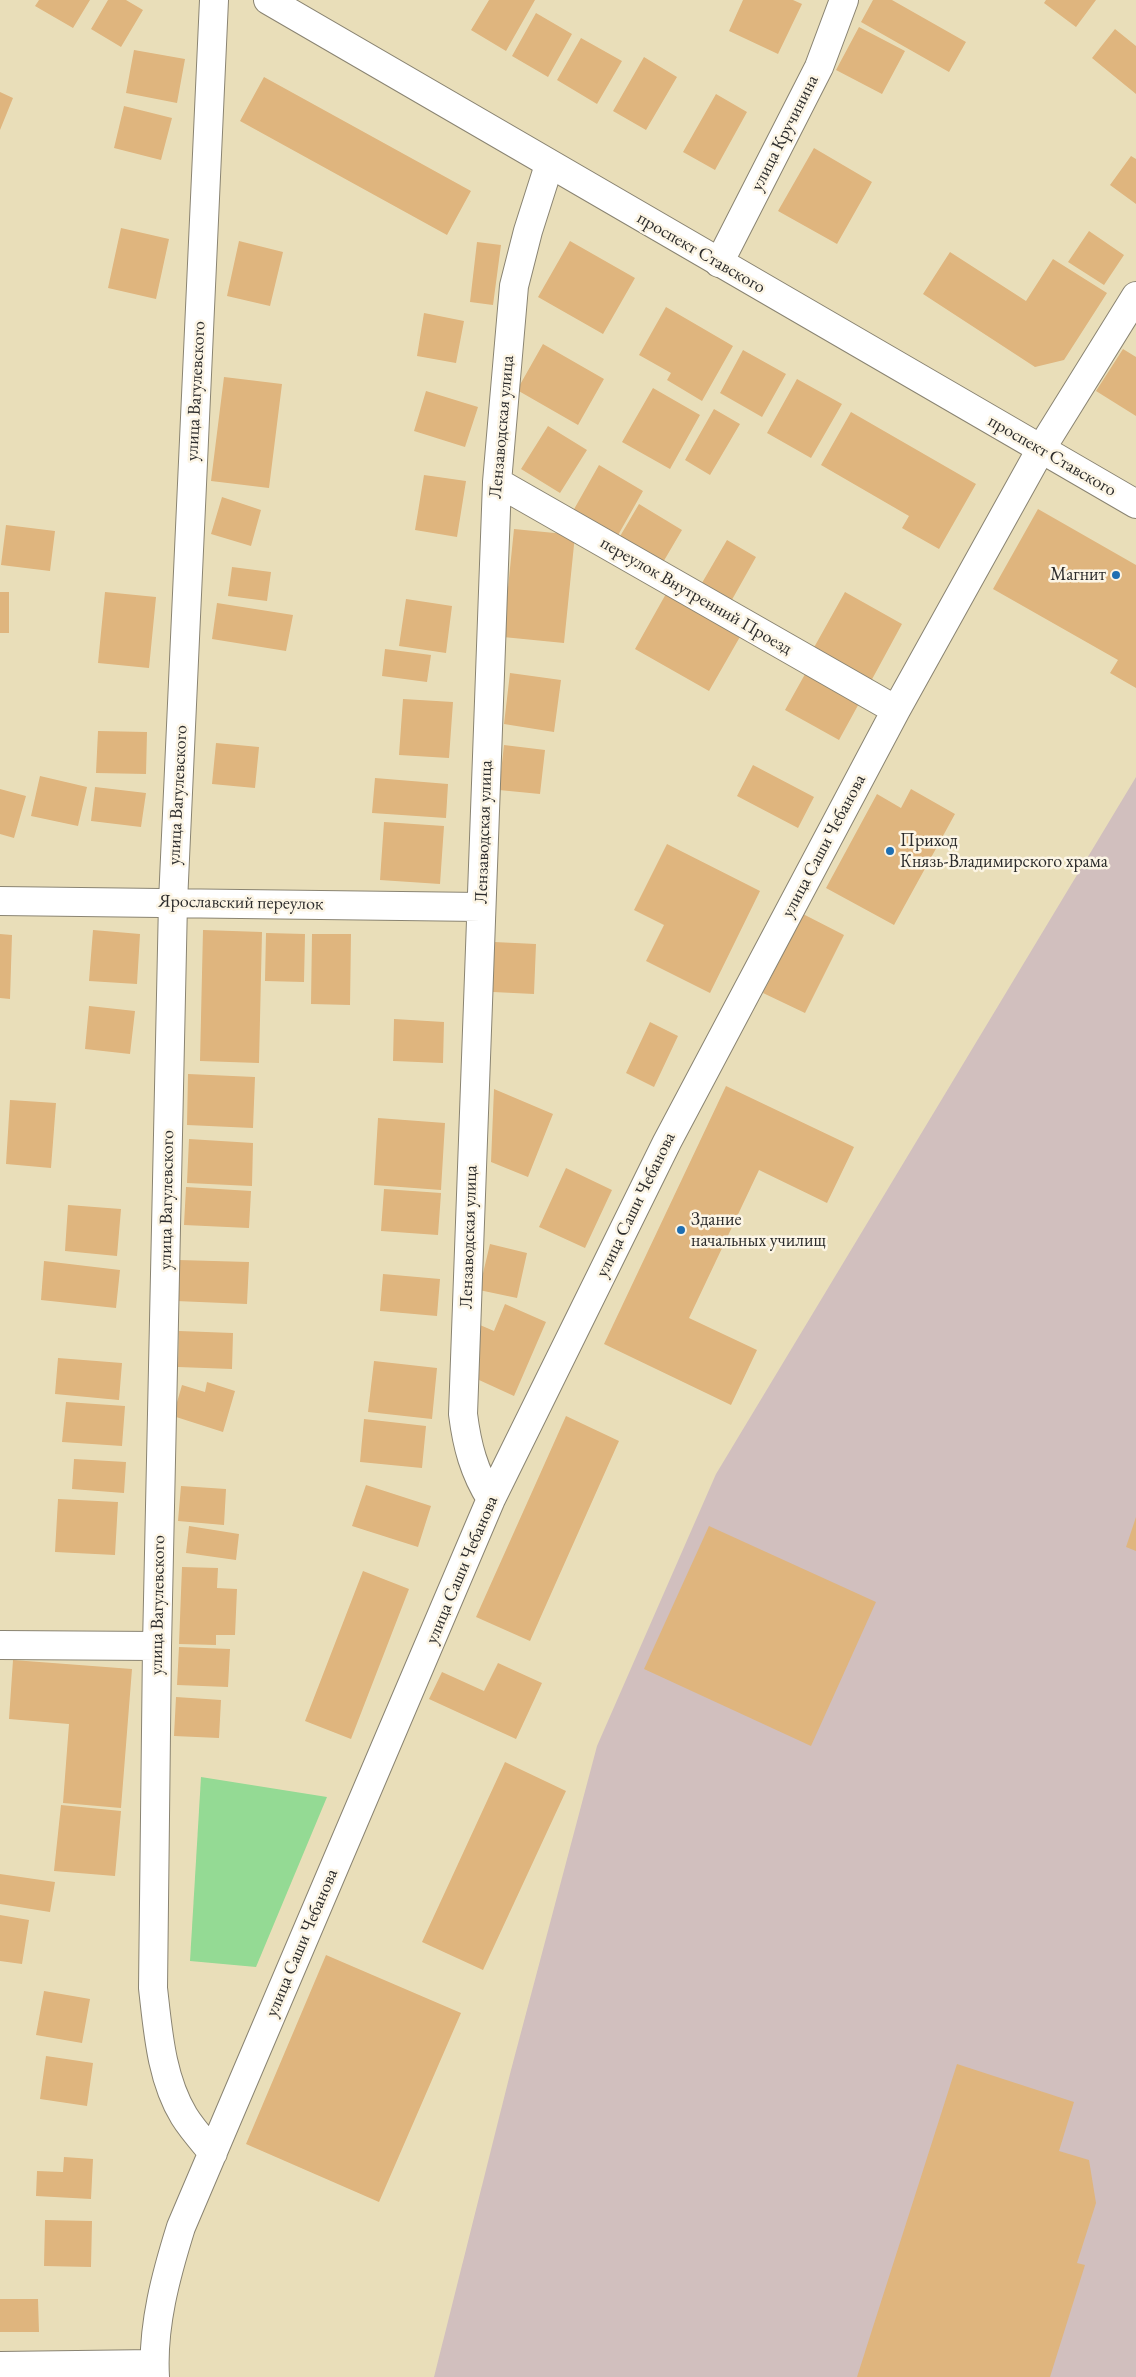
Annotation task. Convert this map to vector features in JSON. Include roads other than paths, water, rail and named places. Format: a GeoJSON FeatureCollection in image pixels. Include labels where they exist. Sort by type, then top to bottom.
{"type":"FeatureCollection","features":[{"type":"Feature","properties":{"kind":"street","name":"улица Вагулевского"},"geometry":{"type":"LineString","coordinates":[[213,2152],[184,2116],[170,2082],[159,2043],[153,1988],[157,1646],[173,902],[214,0]]}},
{"type":"Feature","properties":{"kind":"street","name":"проспект Ставского"},"geometry":{"type":"LineString","coordinates":[[268,0],[1136,504]]}},
{"type":"Feature","properties":{"kind":"street","name":"улица Кручинина"},"geometry":{"type":"LineString","coordinates":[[719,263],[819,67],[844,0]]}},
{"type":"Feature","properties":{"kind":"street","name":"Лензаводская улица"},"geometry":{"type":"LineString","coordinates":[[491,1499],[474,1466],[466,1441],[463,1414],[496,482],[514,286],[528,231],[549,164]]}},
{"type":"Feature","properties":{"kind":"street","name":"улица Саши Чебанова"},"geometry":{"type":"LineString","coordinates":[[213,2152],[491,1499],[666,1142],[896,710],[1041,449],[1136,296]]}},
{"type":"Feature","properties":{"kind":"street","name":"переулок Внутренний Проезд"},"geometry":{"type":"LineString","coordinates":[[496,482],[896,710]]}},
{"type":"Feature","properties":{"kind":"street","name":"Ярославский переулок"},"geometry":{"type":"LineString","coordinates":[[0,901],[481,907]]}},
{"type":"Feature","properties":{"kind":"street"},"geometry":{"type":"LineString","coordinates":[[0,1645],[157,1646]]}},
{"type":"Feature","properties":{"kind":"street"},"geometry":{"type":"LineString","coordinates":[[0,2366],[154,2371],[160,2309],[170,2262],[181,2227],[213,2152]]}},
{"type":"Feature","properties":{"kind":"place","name":"Магнит"},"geometry":{"type":"Point","coordinates":[1116,575]}},
{"type":"Feature","properties":{"kind":"place","name":"Приход Князь-Владимирского храма"},"geometry":{"type":"Point","coordinates":[890,851]}},
{"type":"Feature","properties":{"kind":"place","name":"Здание начальных училищ"},"geometry":{"type":"Point","coordinates":[681,1230]}}]}
